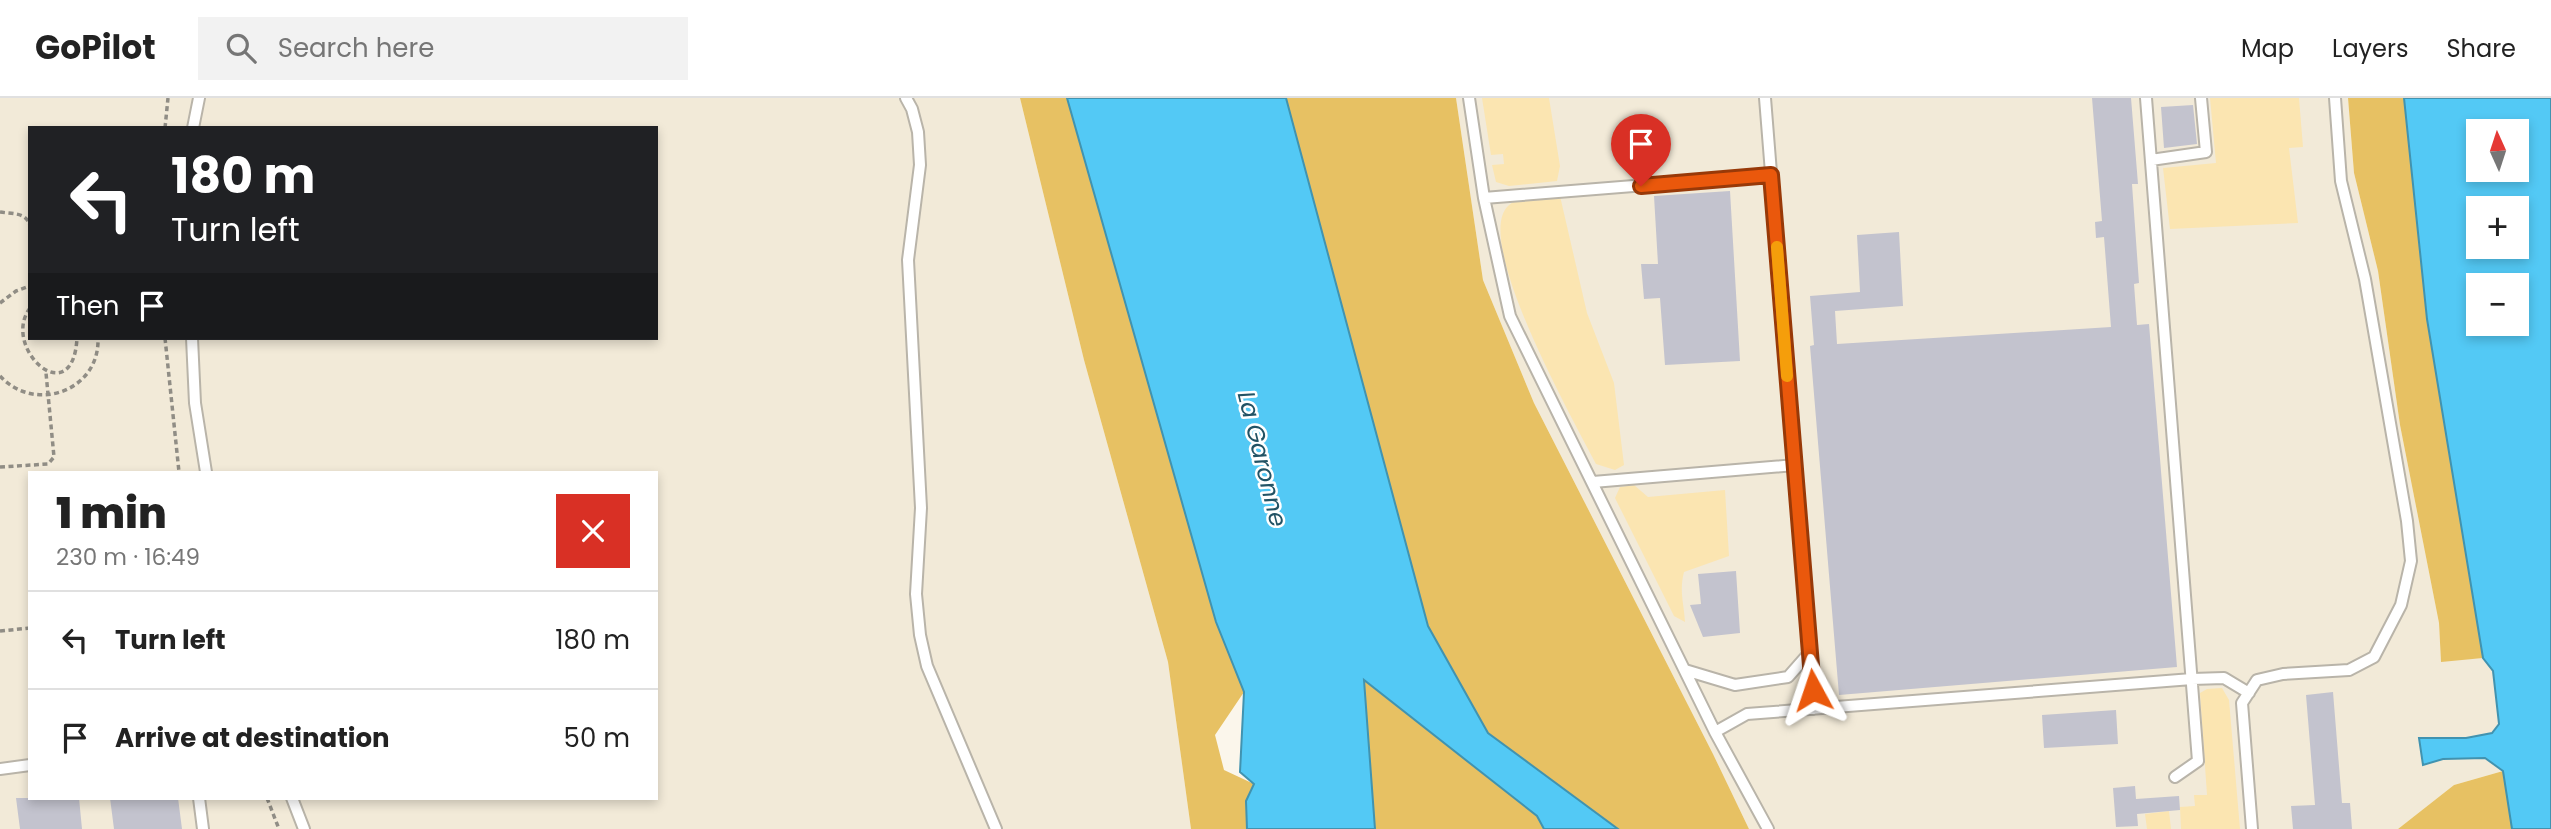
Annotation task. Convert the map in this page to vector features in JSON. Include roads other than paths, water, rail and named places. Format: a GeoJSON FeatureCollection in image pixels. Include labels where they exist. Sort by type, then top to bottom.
{"type":"FeatureCollection","features":[{"type":"Feature","properties":{"kind":"lane"},"geometry":{"type":"LineString","coordinates":[[193,126],[199,98]]}},
{"type":"Feature","properties":{"kind":"lane"},"geometry":{"type":"LineString","coordinates":[[906,98],[918,132],[920,165],[908,260],[921,508],[916,594],[920,635],[927,666],[996,829]]}},
{"type":"Feature","properties":{"kind":"lane"},"geometry":{"type":"LineString","coordinates":[[1469,98],[1485,198],[1510,316],[1715,732],[1768,829]]}},
{"type":"Feature","properties":{"kind":"lane"},"geometry":{"type":"LineString","coordinates":[[1765,98],[1814,709]]}},
{"type":"Feature","properties":{"kind":"lane"},"geometry":{"type":"LineString","coordinates":[[2146,98],[2198,761],[2175,777]]}},
{"type":"Feature","properties":{"kind":"lane"},"geometry":{"type":"LineString","coordinates":[[2151,160],[2206,152],[2202,98]]}},
{"type":"Feature","properties":{"kind":"lane"},"geometry":{"type":"LineString","coordinates":[[2252,829],[2242,703],[2257,680],[2283,674],[2349,670],[2374,657],[2400,606],[2411,561],[2407,521],[2365,279],[2341,181],[2334,98]]}},
{"type":"Feature","properties":{"kind":"lane"},"geometry":{"type":"LineString","coordinates":[[1485,198],[1771,175]]}},
{"type":"Feature","properties":{"kind":"lane"},"geometry":{"type":"LineString","coordinates":[[192,340],[195,402],[206,471]]}},
{"type":"Feature","properties":{"kind":"lane"},"geometry":{"type":"LineString","coordinates":[[1592,482],[1795,465]]}},
{"type":"Feature","properties":{"kind":"lane"},"geometry":{"type":"LineString","coordinates":[[1685,670],[1735,685],[1787,677],[1810,652]]}},
{"type":"Feature","properties":{"kind":"lane"},"geometry":{"type":"LineString","coordinates":[[1715,732],[1746,714],[2192,680],[2224,678],[2249,694]]}},
{"type":"Feature","properties":{"kind":"lane"},"geometry":{"type":"LineString","coordinates":[[0,769],[28,765]]}},
{"type":"Feature","properties":{"kind":"lane"},"geometry":{"type":"LineString","coordinates":[[200,800],[203,829]]}},
{"type":"Feature","properties":{"kind":"lane"},"geometry":{"type":"LineString","coordinates":[[293,800],[304,829]]}},
{"type":"Feature","properties":{"kind":"water","name":"La Garonne"},"geometry":{"type":"Polygon","coordinates":[[[1067,98],[1286,98],[1428,626],[1488,733],[1618,829],[1544,829],[1537,816],[1364,680],[1375,829],[1247,829],[1246,801],[1254,784],[1240,772],[1244,692],[1216,622],[1067,98]]]}},
{"type":"Feature","properties":{"kind":"water"},"geometry":{"type":"Polygon","coordinates":[[[2404,98],[2551,98],[2551,829],[2512,829],[2503,771],[2485,758],[2443,759],[2423,765],[2419,738],[2466,738],[2492,733],[2499,724],[2493,671],[2483,658],[2427,319],[2404,98]]]}}]}
